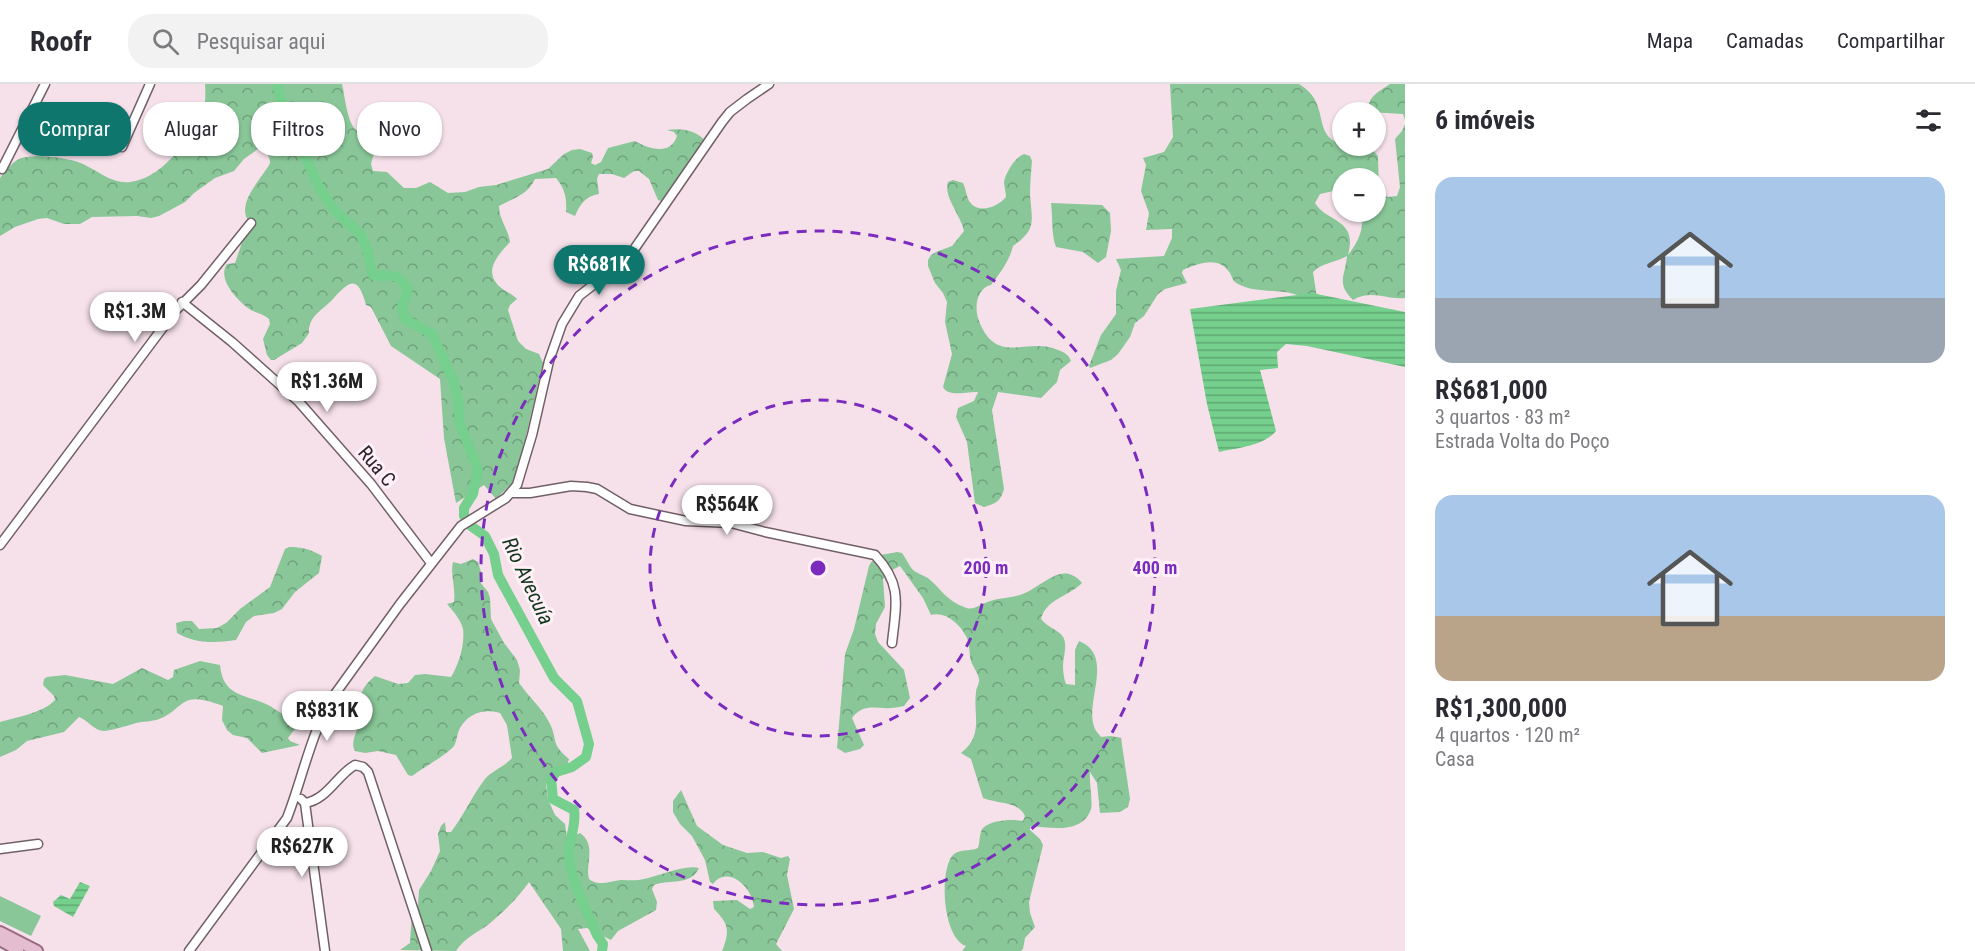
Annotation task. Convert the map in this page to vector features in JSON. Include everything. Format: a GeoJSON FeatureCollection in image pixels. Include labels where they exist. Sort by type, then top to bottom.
{"type":"FeatureCollection","features":[{"type":"Feature","properties":{"kind":"main road"},"geometry":{"type":"LineString","coordinates":[[0,932],[37,951]]}},
{"type":"Feature","properties":{"kind":"main road"},"geometry":{"type":"LineString","coordinates":[[0,940],[21,951]]}},
{"type":"Feature","properties":{"kind":"street"},"geometry":{"type":"LineString","coordinates":[[2,169],[45,84]]}},
{"type":"Feature","properties":{"kind":"street"},"geometry":{"type":"LineString","coordinates":[[131,127],[150,84]]}},
{"type":"Feature","properties":{"kind":"street"},"geometry":{"type":"LineString","coordinates":[[189,951],[280,829],[296,795],[315,734],[327,707],[431,563],[461,526],[512,493],[520,477],[553,348],[573,302],[620,264],[635,248],[730,112],[769,84]]}},
{"type":"Feature","properties":{"kind":"street"},"geometry":{"type":"LineString","coordinates":[[0,544],[182,302],[201,285],[251,223]]}},
{"type":"Feature","properties":{"kind":"street","name":"Rua C"},"geometry":{"type":"LineString","coordinates":[[182,302],[291,393],[371,484],[431,563]]}},
{"type":"Feature","properties":{"kind":"street"},"geometry":{"type":"LineString","coordinates":[[512,493],[531,493],[571,486],[586,487],[597,489],[624,506],[639,511],[686,522],[731,523],[875,555],[884,564],[894,582],[896,603],[892,643]]}},
{"type":"Feature","properties":{"kind":"street"},"geometry":{"type":"LineString","coordinates":[[305,803],[313,802],[327,791],[344,771],[355,765],[363,767],[368,772],[427,951]]}},
{"type":"Feature","properties":{"kind":"street"},"geometry":{"type":"LineString","coordinates":[[296,795],[305,803],[325,951]]}},
{"type":"Feature","properties":{"kind":"street"},"geometry":{"type":"LineString","coordinates":[[0,849],[38,844]]}},
{"type":"Feature","properties":{"kind":"green space"},"geometry":{"type":"Polygon","coordinates":[[[205,84],[342,84],[348,115],[357,131],[357,156],[373,156],[371,164],[373,171],[387,172],[404,188],[416,188],[430,182],[448,193],[465,192],[496,185],[548,169],[564,154],[572,150],[580,149],[592,153],[591,163],[595,165],[601,162],[608,148],[635,141],[652,148],[665,148],[674,142],[677,136],[674,132],[667,130],[689,131],[707,142],[673,191],[661,201],[658,200],[649,179],[639,171],[634,171],[624,178],[612,174],[599,174],[597,179],[599,194],[584,201],[575,216],[566,212],[565,194],[556,178],[535,179],[524,192],[499,206],[500,216],[510,242],[495,262],[493,278],[499,286],[517,299],[508,310],[518,341],[526,349],[539,354],[543,363],[519,466],[512,483],[496,499],[484,485],[456,503],[444,438],[440,379],[391,346],[371,307],[366,305],[357,285],[353,284],[344,288],[317,314],[302,343],[271,360],[267,355],[263,339],[270,324],[269,319],[250,310],[238,299],[229,288],[224,276],[227,264],[235,263],[249,222],[245,207],[247,199],[270,163],[268,156],[345,156],[345,102],[251,102],[251,154],[234,171],[215,178],[185,202],[159,216],[151,218],[92,217],[80,224],[64,224],[47,218],[38,219],[15,227],[0,236],[0,178],[19,159],[33,156],[61,158],[77,162],[117,181],[130,182],[153,174],[173,156],[239,156],[239,102],[205,102],[205,84]]]}},
{"type":"Feature","properties":{"kind":"green space"},"geometry":{"type":"Polygon","coordinates":[[[1170,84],[1299,84],[1311,94],[1317,104],[1323,125],[1332,139],[1332,156],[1378,156],[1378,168],[1332,168],[1332,191],[1320,194],[1315,203],[1332,217],[1332,222],[1340,223],[1349,234],[1348,255],[1360,235],[1362,222],[1386,222],[1386,196],[1397,196],[1400,187],[1395,139],[1405,124],[1405,298],[1366,295],[1353,300],[1343,284],[1347,256],[1321,266],[1313,272],[1317,298],[1244,287],[1235,282],[1225,267],[1208,262],[1183,270],[1182,273],[1187,283],[1165,289],[1158,294],[1144,316],[1135,323],[1130,337],[1118,354],[1111,360],[1090,368],[1101,335],[1116,314],[1116,291],[1121,270],[1116,259],[1164,256],[1172,238],[1172,229],[1146,230],[1149,213],[1141,191],[1146,165],[1143,158],[1164,152],[1173,137],[1170,84]]]}},
{"type":"Feature","properties":{"kind":"green space"},"geometry":{"type":"Polygon","coordinates":[[[1390,84],[1405,84],[1405,120],[1403,114],[1386,113],[1386,102],[1369,102],[1390,84]]]}},
{"type":"Feature","properties":{"kind":"green space"},"geometry":{"type":"Polygon","coordinates":[[[1024,154],[1030,156],[1032,161],[1031,224],[1026,235],[1013,246],[1008,260],[991,285],[982,290],[977,303],[978,317],[986,335],[995,343],[1014,348],[1046,347],[1064,353],[1071,361],[1060,370],[1057,382],[1041,398],[998,392],[992,410],[1004,489],[997,501],[984,507],[975,503],[967,442],[956,417],[958,408],[974,401],[978,392],[954,393],[943,387],[952,354],[945,322],[947,302],[935,283],[928,260],[936,252],[952,246],[964,231],[948,194],[948,182],[953,180],[963,183],[968,199],[973,205],[977,208],[988,208],[998,204],[1006,197],[1004,182],[1007,174],[1014,162],[1024,154]]]}},
{"type":"Feature","properties":{"kind":"green space"},"geometry":{"type":"Polygon","coordinates":[[[1051,203],[1102,205],[1110,213],[1111,231],[1106,257],[1098,263],[1083,252],[1056,247],[1051,203]]]}},
{"type":"Feature","properties":{"kind":"green space"},"geometry":{"type":"Polygon","coordinates":[[[289,547],[306,549],[322,556],[319,573],[295,592],[282,609],[274,613],[254,616],[246,622],[236,640],[206,642],[177,633],[176,623],[184,621],[192,621],[199,629],[217,628],[226,623],[240,609],[270,587],[285,549],[289,547]]]}},
{"type":"Feature","properties":{"kind":"green space"},"geometry":{"type":"Polygon","coordinates":[[[902,553],[914,570],[928,578],[944,594],[967,608],[975,608],[990,601],[1020,595],[1061,574],[1075,576],[1082,583],[1052,603],[1041,619],[1064,640],[1063,668],[1066,684],[1075,685],[1075,650],[1079,641],[1090,648],[1095,657],[1097,669],[1092,718],[1095,730],[1101,737],[1121,738],[1130,799],[1128,807],[1120,812],[1100,813],[1097,783],[1090,772],[1092,802],[1087,817],[1074,826],[1066,828],[1030,827],[1043,845],[1029,902],[1035,927],[1025,938],[1021,951],[962,951],[966,946],[958,941],[948,919],[945,877],[952,856],[958,852],[978,848],[980,835],[987,825],[1002,821],[1023,821],[1025,816],[1013,805],[983,798],[971,759],[961,753],[973,739],[975,732],[975,701],[979,681],[971,661],[967,638],[952,620],[942,615],[931,615],[923,598],[900,566],[890,571],[883,579],[885,607],[876,624],[875,634],[878,642],[904,670],[910,698],[904,706],[859,711],[852,718],[864,745],[860,749],[845,753],[837,748],[845,654],[854,629],[869,566],[884,554],[902,553]]]}},
{"type":"Feature","properties":{"kind":"green space"},"geometry":{"type":"Polygon","coordinates":[[[473,559],[478,562],[481,572],[480,582],[490,598],[491,619],[504,643],[517,660],[520,670],[519,683],[546,717],[557,745],[569,759],[567,766],[549,777],[546,785],[548,799],[555,815],[565,824],[567,839],[580,833],[588,843],[589,879],[601,883],[639,880],[679,869],[699,868],[695,874],[685,880],[654,885],[652,889],[657,902],[656,910],[618,931],[611,940],[587,928],[578,929],[590,951],[563,951],[561,929],[529,882],[505,909],[489,924],[467,939],[456,951],[400,950],[410,943],[412,913],[418,905],[419,890],[440,851],[438,834],[441,826],[445,822],[446,832],[451,832],[485,779],[512,758],[507,725],[500,713],[489,711],[472,715],[460,728],[454,746],[412,776],[408,775],[396,755],[378,751],[365,753],[355,751],[353,741],[358,724],[360,698],[364,687],[375,676],[398,684],[408,683],[415,675],[451,677],[461,654],[463,641],[463,629],[460,622],[447,604],[454,602],[453,562],[461,564],[473,559]]]}},
{"type":"Feature","properties":{"kind":"green space"},"geometry":{"type":"Polygon","coordinates":[[[200,661],[220,665],[225,683],[235,692],[266,704],[290,718],[299,719],[301,721],[288,738],[300,745],[262,753],[247,738],[233,735],[227,730],[222,720],[223,706],[203,700],[193,700],[183,703],[159,719],[104,731],[79,717],[64,732],[27,741],[16,750],[0,757],[0,722],[37,711],[55,700],[43,685],[47,677],[65,675],[113,684],[142,668],[168,680],[173,677],[174,670],[200,661]]]}},
{"type":"Feature","properties":{"kind":"green space"},"geometry":{"type":"Polygon","coordinates":[[[681,790],[697,826],[723,845],[747,853],[763,852],[781,858],[788,856],[790,859],[787,875],[794,909],[776,944],[782,951],[722,951],[727,928],[714,909],[713,901],[737,900],[750,909],[754,907],[753,900],[745,886],[732,877],[719,878],[713,884],[710,882],[705,860],[692,836],[680,824],[673,812],[673,801],[681,790]]]}},
{"type":"Feature","properties":{"kind":"green space"},"geometry":{"type":"Polygon","coordinates":[[[0,896],[41,916],[31,936],[0,921],[0,896]]]}},
{"type":"Feature","properties":{"kind":"shaded area"},"geometry":{"type":"Polygon","coordinates":[[[1312,293],[1405,312],[1405,367],[1307,346],[1286,344],[1277,352],[1278,368],[1260,370],[1276,431],[1257,443],[1219,452],[1207,404],[1190,309],[1312,293]]]}},
{"type":"Feature","properties":{"kind":"shaded area"},"geometry":{"type":"Polygon","coordinates":[[[80,882],[90,886],[73,917],[54,906],[53,902],[61,895],[70,899],[80,882]]]}},
{"type":"Feature","properties":{"kind":"waterway","name":"Rio Avecuía"},"geometry":{"type":"LineString","coordinates":[[277,84],[286,123],[299,143],[319,187],[334,210],[361,235],[373,275],[393,276],[400,279],[408,289],[402,307],[405,319],[432,334],[453,380],[459,403],[459,422],[478,469],[473,494],[464,508],[464,516],[471,526],[485,536],[494,554],[498,575],[554,678],[577,701],[589,744],[586,757],[572,767],[556,772],[551,779],[553,799],[574,810],[569,850],[570,865],[580,896],[603,944],[602,951]]}}]}
